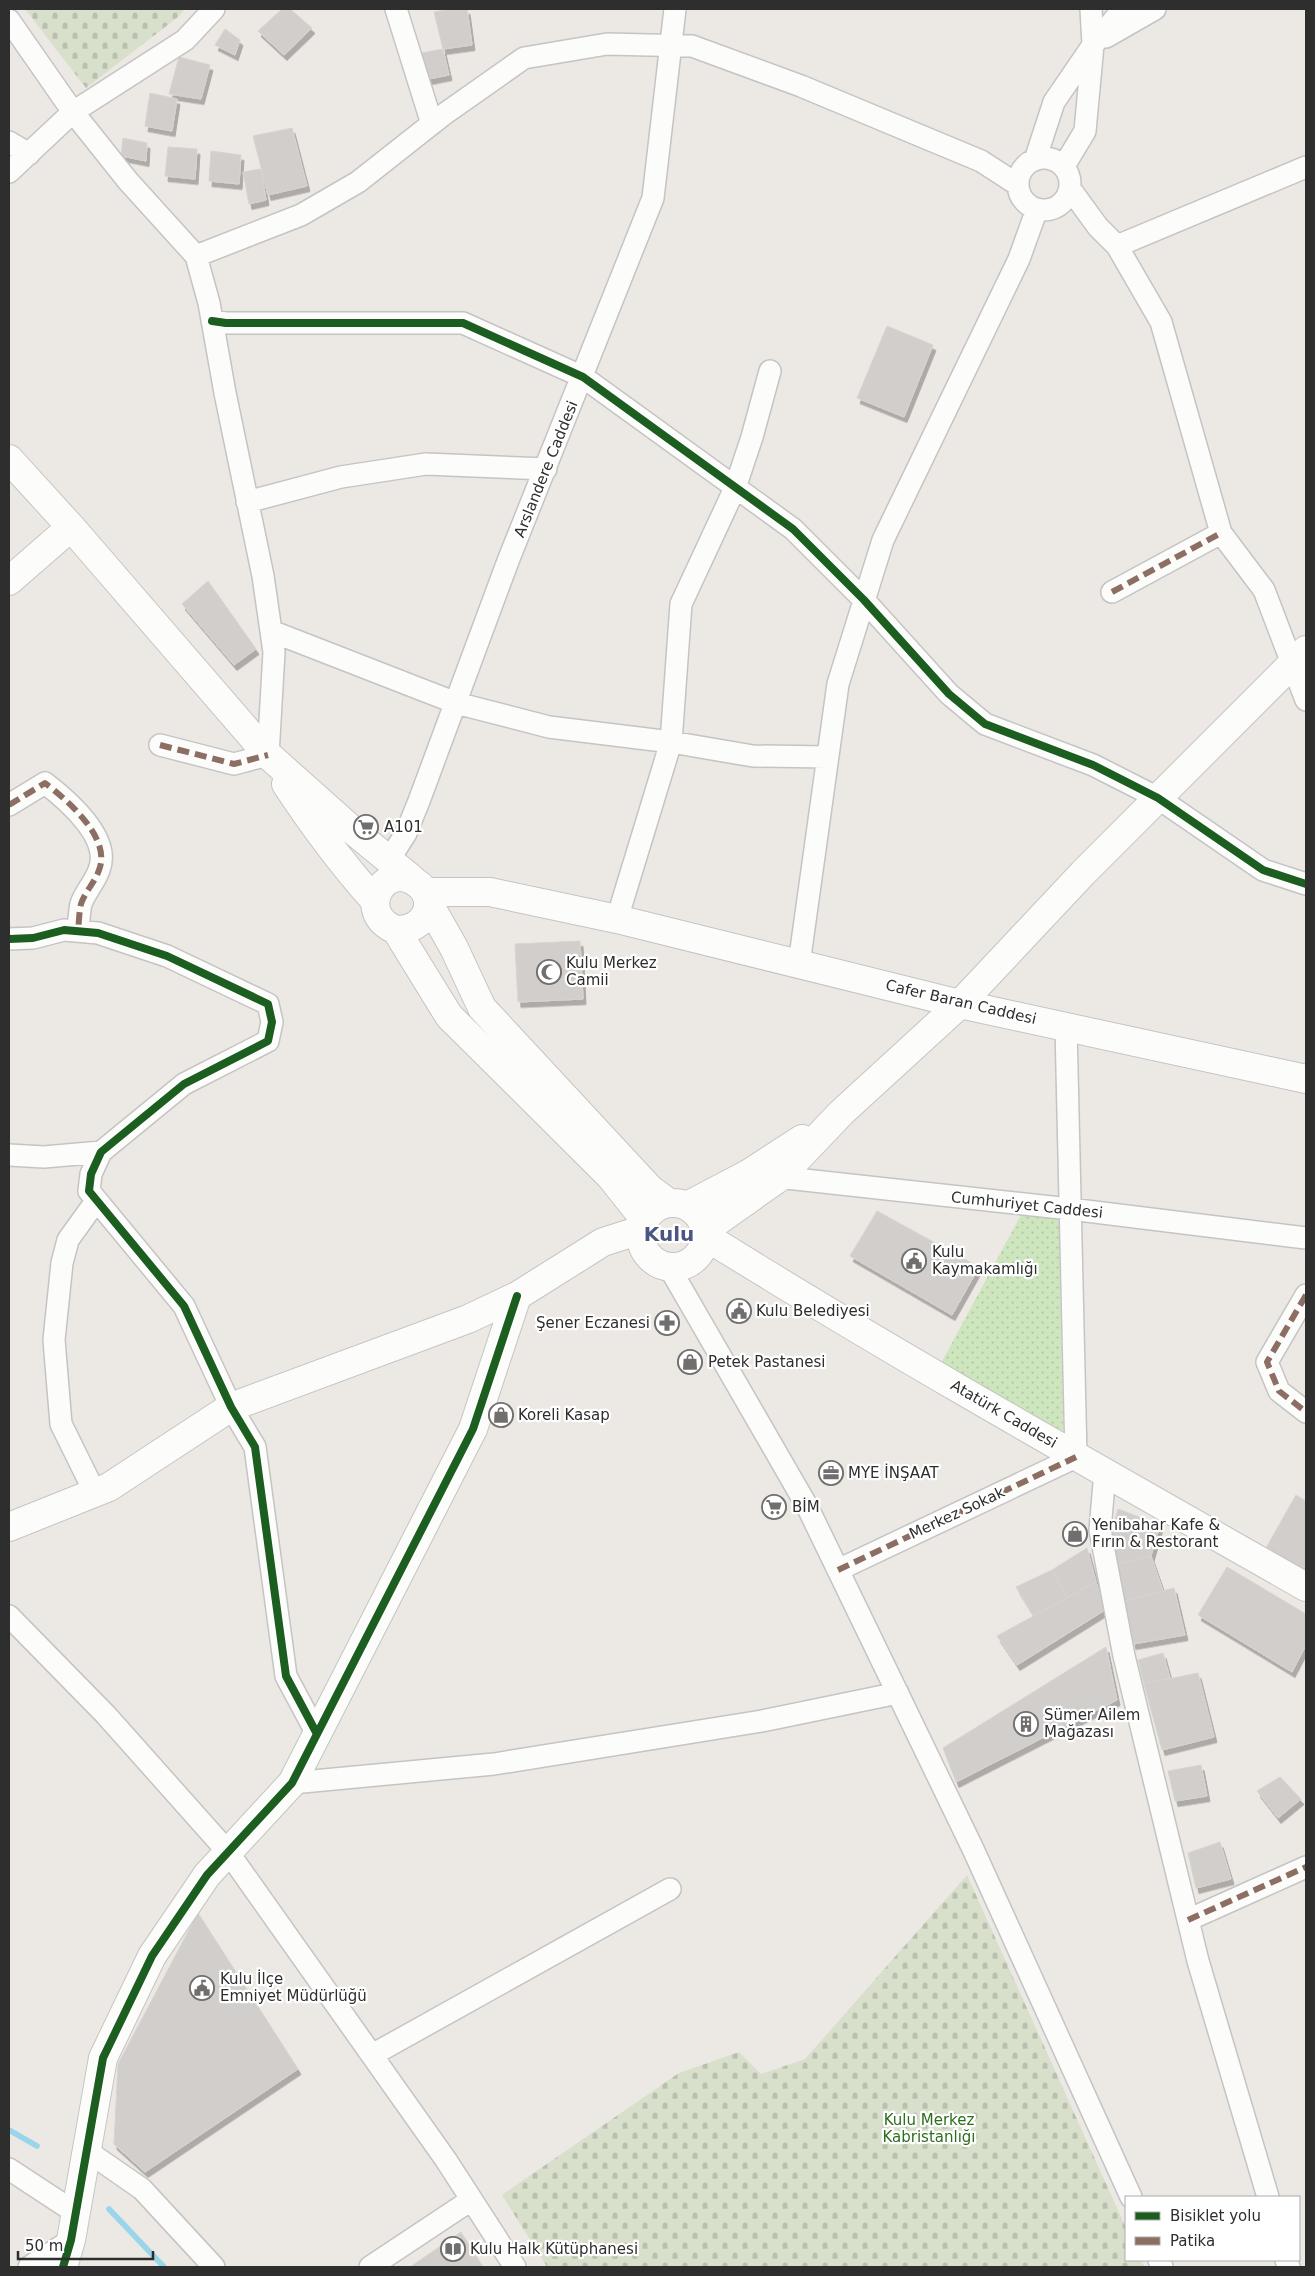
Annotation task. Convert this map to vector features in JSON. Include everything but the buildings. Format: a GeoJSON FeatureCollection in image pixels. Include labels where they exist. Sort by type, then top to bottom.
{"type":"FeatureCollection","features":[{"type":"Feature","properties":{"kind":"street"},"geometry":{"type":"LineString","coordinates":[[9,172],[73,112],[185,40],[214,9]]}},
{"type":"Feature","properties":{"kind":"street"},"geometry":{"type":"LineString","coordinates":[[396,9],[432,124]]}},
{"type":"Feature","properties":{"kind":"street","name":"Arslandere Caddesi"},"geometry":{"type":"LineString","coordinates":[[390,860],[406,833],[508,561],[653,198],[675,9]]}},
{"type":"Feature","properties":{"kind":"street"},"geometry":{"type":"LineString","coordinates":[[1064,166],[1085,131],[1093,45],[1092,9]]}},
{"type":"Feature","properties":{"kind":"street"},"geometry":{"type":"LineString","coordinates":[[1035,160],[1054,102],[1093,45],[1123,9]]}},
{"type":"Feature","properties":{"kind":"street"},"geometry":{"type":"LineString","coordinates":[[1093,45],[1155,9]]}},
{"type":"Feature","properties":{"kind":"street"},"geometry":{"type":"LineString","coordinates":[[9,20],[73,112],[128,181],[196,256],[212,321],[263,576],[271,631],[274,652],[268,755],[309,819],[354,878],[375,901]]}},
{"type":"Feature","properties":{"kind":"street"},"geometry":{"type":"LineString","coordinates":[[196,256],[301,215],[358,182],[432,124],[524,58],[607,44],[692,46],[801,86],[981,161],[1018,185]]}},
{"type":"Feature","properties":{"kind":"street"},"geometry":{"type":"LineString","coordinates":[[9,142],[29,154]]}},
{"type":"Feature","properties":{"kind":"street"},"geometry":{"type":"LineString","coordinates":[[1098,227],[1046,209],[1030,207],[1021,198],[1018,185],[1020,173],[1028,163],[1040,158],[1053,159],[1064,166],[1070,177],[1071,190],[1098,227],[1117,246],[1162,322],[1221,533],[1264,590],[1299,657],[1306,700]]}},
{"type":"Feature","properties":{"kind":"street"},"geometry":{"type":"LineString","coordinates":[[1117,246],[1306,167]]}},
{"type":"Feature","properties":{"kind":"street"},"geometry":{"type":"LineString","coordinates":[[799,964],[838,684],[883,540],[1019,259],[1046,209],[1065,201],[1071,190]]}},
{"type":"Feature","properties":{"kind":"street"},"geometry":{"type":"LineString","coordinates":[[212,321],[226,323],[463,323],[583,377],[793,529],[864,600],[949,694],[985,724],[1093,765],[1158,798],[1263,870],[1306,884]]}},
{"type":"Feature","properties":{"kind":"street"},"geometry":{"type":"LineString","coordinates":[[617,919],[670,742],[681,604],[735,488],[752,437],[770,371]]}},
{"type":"Feature","properties":{"kind":"street"},"geometry":{"type":"LineString","coordinates":[[9,459],[71,527],[268,755],[351,829],[390,860],[422,891],[454,948],[482,1008],[650,1189],[678,1205],[696,1212],[705,1233],[702,1249],[697,1258],[688,1264],[669,1267],[659,1264],[644,1250],[643,1225],[610,1176],[450,1016],[396,930]]}},
{"type":"Feature","properties":{"kind":"street"},"geometry":{"type":"LineString","coordinates":[[248,502],[341,476],[426,464],[546,469]]}},
{"type":"Feature","properties":{"kind":"street"},"geometry":{"type":"LineString","coordinates":[[9,581],[71,527]]}},
{"type":"Feature","properties":{"kind":"street"},"geometry":{"type":"LineString","coordinates":[[1112,592],[1221,533]]}},
{"type":"Feature","properties":{"kind":"street"},"geometry":{"type":"LineString","coordinates":[[271,631],[456,703],[548,727],[670,742],[753,756],[828,757]]}},
{"type":"Feature","properties":{"kind":"street"},"geometry":{"type":"LineString","coordinates":[[705,1233],[780,1177],[841,1113],[960,1004],[1083,873],[1299,657]]}},
{"type":"Feature","properties":{"kind":"street"},"geometry":{"type":"LineString","coordinates":[[160,745],[234,764],[268,755]]}},
{"type":"Feature","properties":{"kind":"street"},"geometry":{"type":"LineString","coordinates":[[9,805],[45,783],[64,798],[95,833],[101,850],[100,868],[82,904],[78,931]]}},
{"type":"Feature","properties":{"kind":"street"},"geometry":{"type":"LineString","coordinates":[[390,860],[490,892]]}},
{"type":"Feature","properties":{"kind":"street"},"geometry":{"type":"LineString","coordinates":[[422,891],[427,911],[422,920],[415,926],[406,930],[396,930],[387,926],[380,919],[375,901],[378,891],[392,879],[402,877],[422,891],[490,892]]}},
{"type":"Feature","properties":{"kind":"street","name":"Cafer Baran Caddesi"},"geometry":{"type":"LineString","coordinates":[[490,892],[617,919],[960,1004],[1306,1079]]}},
{"type":"Feature","properties":{"kind":"street"},"geometry":{"type":"LineString","coordinates":[[9,939],[33,938],[64,930],[98,933],[167,956],[268,1004],[272,1022],[268,1041],[184,1084],[100,1152],[92,1174],[89,1191],[184,1306],[232,1407],[255,1448],[286,1676],[317,1734]]}},
{"type":"Feature","properties":{"kind":"street"},"geometry":{"type":"LineString","coordinates":[[1066,1026],[1076,1457]]}},
{"type":"Feature","properties":{"kind":"street"},"geometry":{"type":"LineString","coordinates":[[9,1527],[109,1487],[232,1407],[468,1318],[517,1296],[603,1242],[643,1225],[655,1209],[678,1205],[748,1174],[841,1113]]}},
{"type":"Feature","properties":{"kind":"street"},"geometry":{"type":"LineString","coordinates":[[9,1155],[44,1157],[100,1152]]}},
{"type":"Feature","properties":{"kind":"street","name":"Cumhuriyet Caddesi"},"geometry":{"type":"LineString","coordinates":[[748,1174],[1070,1209],[1306,1238]]}},
{"type":"Feature","properties":{"kind":"street"},"geometry":{"type":"LineString","coordinates":[[95,1493],[61,1424],[54,1340],[62,1263],[68,1240],[96,1201]]}},
{"type":"Feature","properties":{"kind":"street","name":"Atatürk Caddesi"},"geometry":{"type":"LineString","coordinates":[[705,1233],[793,1291],[1076,1457],[1306,1587]]}},
{"type":"Feature","properties":{"kind":"street"},"geometry":{"type":"LineString","coordinates":[[669,1267],[807,1506],[973,1849],[1131,2196]]}},
{"type":"Feature","properties":{"kind":"street"},"geometry":{"type":"LineString","coordinates":[[1306,1295],[1267,1362],[1279,1392],[1306,1412]]}},
{"type":"Feature","properties":{"kind":"street"},"geometry":{"type":"LineString","coordinates":[[62,2267],[71,2240],[103,2058],[152,1956],[207,1875],[292,1783],[473,1429],[517,1296]]}},
{"type":"Feature","properties":{"kind":"street","name":"Merkez Sokak"},"geometry":{"type":"LineString","coordinates":[[838,1570],[1076,1457]]}},
{"type":"Feature","properties":{"kind":"street"},"geometry":{"type":"LineString","coordinates":[[1105,1472],[1100,1530],[1124,1656],[1198,1961],[1268,2196]]}},
{"type":"Feature","properties":{"kind":"street"},"geometry":{"type":"LineString","coordinates":[[9,1616],[106,1715],[228,1852],[372,2055],[516,2267]]}},
{"type":"Feature","properties":{"kind":"street"},"geometry":{"type":"LineString","coordinates":[[292,1783],[494,1764],[762,1721],[898,1693]]}},
{"type":"Feature","properties":{"kind":"street"},"geometry":{"type":"LineString","coordinates":[[1188,1920],[1306,1867]]}},
{"type":"Feature","properties":{"kind":"street"},"geometry":{"type":"LineString","coordinates":[[372,2055],[670,1889]]}},
{"type":"Feature","properties":{"kind":"street"},"geometry":{"type":"LineString","coordinates":[[87,2151],[142,2189],[214,2267]]}},
{"type":"Feature","properties":{"kind":"street"},"geometry":{"type":"LineString","coordinates":[[9,2169],[76,2213]]}},
{"type":"Feature","properties":{"kind":"street"},"geometry":{"type":"LineString","coordinates":[[370,2267],[472,2200]]}},
{"type":"Feature","properties":{"kind":"street"},"geometry":{"type":"LineString","coordinates":[[29,2267],[71,2240]]}},
{"type":"Feature","properties":{"kind":"street"},"geometry":{"type":"LineString","coordinates":[[71,2240],[74,2267]]}},
{"type":"Feature","properties":{"kind":"green space"},"geometry":{"type":"Polygon","coordinates":[[[25,9],[185,9],[178,17],[86,88],[25,9]]]}},
{"type":"Feature","properties":{"kind":"green space"},"geometry":{"type":"Polygon","coordinates":[[[1022,1213],[1059,1219],[1063,1431],[939,1367],[1022,1213]]]}},
{"type":"Feature","properties":{"kind":"green space","name":"Kulu Merkez Kabristanlığı"},"geometry":{"type":"Polygon","coordinates":[[[967,1875],[1125,2226],[1125,2261],[1141,2261],[1144,2267],[547,2267],[502,2195],[679,2073],[739,2052],[761,2074],[805,2059],[967,1875]]]}},
{"type":"Feature","properties":{"kind":"waterway"},"geometry":{"type":"LineString","coordinates":[[9,2130],[37,2146]]}},
{"type":"Feature","properties":{"kind":"waterway"},"geometry":{"type":"LineString","coordinates":[[109,2209],[164,2267]]}},
{"type":"Feature","properties":{"kind":"marked path"},"geometry":{"type":"LineString","coordinates":[[1112,592],[1221,533]]}},
{"type":"Feature","properties":{"kind":"marked path"},"geometry":{"type":"LineString","coordinates":[[160,745],[234,764],[268,755]]}},
{"type":"Feature","properties":{"kind":"marked path"},"geometry":{"type":"LineString","coordinates":[[9,805],[45,783],[65,799],[93,833],[99,845],[101,858],[99,870],[81,904],[78,931]]}},
{"type":"Feature","properties":{"kind":"marked path"},"geometry":{"type":"LineString","coordinates":[[1306,1295],[1267,1362],[1279,1391],[1306,1412]]}},
{"type":"Feature","properties":{"kind":"marked path"},"geometry":{"type":"LineString","coordinates":[[838,1570],[1076,1457]]}},
{"type":"Feature","properties":{"kind":"marked path"},"geometry":{"type":"LineString","coordinates":[[1188,1920],[1306,1867]]}},
{"type":"Feature","properties":{"kind":"cycle path"},"geometry":{"type":"LineString","coordinates":[[212,321],[226,323],[463,323],[583,377],[793,529],[864,600],[949,694],[985,724],[1093,765],[1158,798],[1263,870],[1306,884]]}},
{"type":"Feature","properties":{"kind":"cycle path"},"geometry":{"type":"LineString","coordinates":[[9,939],[33,938],[64,930],[98,933],[167,956],[268,1004],[272,1022],[268,1041],[184,1084],[101,1152],[91,1174],[89,1191],[184,1306],[231,1407],[255,1447],[286,1676],[317,1734]]}},
{"type":"Feature","properties":{"kind":"cycle path"},"geometry":{"type":"LineString","coordinates":[[63,2267],[71,2240],[103,2058],[152,1956],[207,1875],[292,1783],[473,1429],[517,1296]]}},
{"type":"Feature","properties":{"kind":"place","name":"A101"},"geometry":{"type":"Point","coordinates":[366,827]}},
{"type":"Feature","properties":{"kind":"place","name":"Kulu Merkez Camii"},"geometry":{"type":"Point","coordinates":[549,972]}},
{"type":"Feature","properties":{"kind":"place","name":"Kulu Kaymakamlığı"},"geometry":{"type":"Point","coordinates":[914,1261]}},
{"type":"Feature","properties":{"kind":"place","name":"Kulu Belediyesi"},"geometry":{"type":"Point","coordinates":[739,1311]}},
{"type":"Feature","properties":{"kind":"place","name":"Şener Eczanesi"},"geometry":{"type":"Point","coordinates":[667,1323]}},
{"type":"Feature","properties":{"kind":"place","name":"Petek Pastanesi"},"geometry":{"type":"Point","coordinates":[690,1362]}},
{"type":"Feature","properties":{"kind":"place","name":"Koreli Kasap"},"geometry":{"type":"Point","coordinates":[501,1415]}},
{"type":"Feature","properties":{"kind":"place","name":"MYE İNŞAAT"},"geometry":{"type":"Point","coordinates":[831,1473]}},
{"type":"Feature","properties":{"kind":"place","name":"BİM"},"geometry":{"type":"Point","coordinates":[774,1507]}},
{"type":"Feature","properties":{"kind":"place","name":"Yenibahar Kafe & Fırın & Restorant"},"geometry":{"type":"Point","coordinates":[1075,1534]}},
{"type":"Feature","properties":{"kind":"place","name":"Sümer Ailem Mağazası"},"geometry":{"type":"Point","coordinates":[1026,1724]}},
{"type":"Feature","properties":{"kind":"place","name":"Kulu İlçe Emniyet Müdürlüğü"},"geometry":{"type":"Point","coordinates":[202,1988]}},
{"type":"Feature","properties":{"kind":"place","name":"Kulu Halk Kütüphanesi"},"geometry":{"type":"Point","coordinates":[453,2249]}},
{"type":"Feature","properties":{"kind":"district","name":"Kulu"},"geometry":{"type":"Point","coordinates":[669,1234]}}]}
